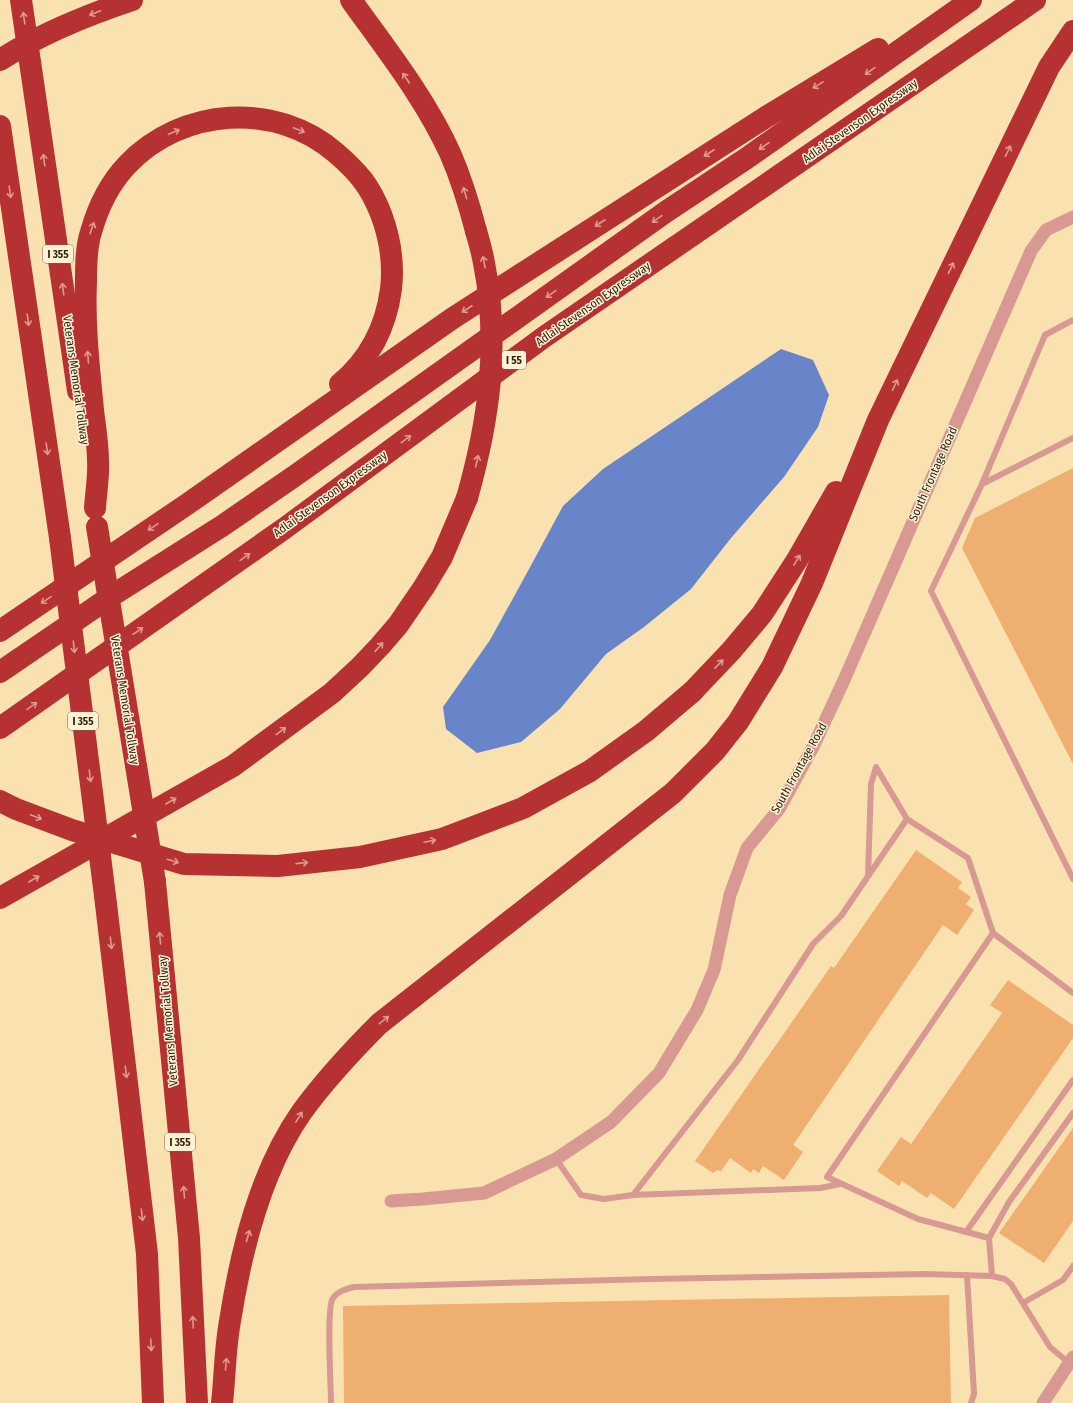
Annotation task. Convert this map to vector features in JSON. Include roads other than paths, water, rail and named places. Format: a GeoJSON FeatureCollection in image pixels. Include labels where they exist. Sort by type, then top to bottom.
{"type":"FeatureCollection","features":[{"type":"Feature","properties":{"kind":"highway","name":"Veterans Memorial Tollway"},"geometry":{"type":"LineString","coordinates":[[21,0],[96,517],[155,882],[189,1238],[197,1403]]}},
{"type":"Feature","properties":{"kind":"highway"},"geometry":{"type":"LineString","coordinates":[[0,60],[79,19],[132,0]]}},
{"type":"Feature","properties":{"kind":"highway"},"geometry":{"type":"LineString","coordinates":[[0,898],[233,766],[332,693],[360,667],[398,625],[442,557],[467,498],[476,466],[487,413],[492,359],[490,303],[484,263],[465,191],[450,152],[431,117],[404,75],[351,0]]}},
{"type":"Feature","properties":{"kind":"highway"},"geometry":{"type":"LineString","coordinates":[[0,631],[186,505],[453,318],[766,117],[960,0]]}},
{"type":"Feature","properties":{"kind":"highway"},"geometry":{"type":"LineString","coordinates":[[0,672],[116,593],[222,526],[296,475],[667,211],[782,133],[971,0]]}},
{"type":"Feature","properties":{"kind":"highway","name":"Adlai Stevenson Expressway"},"geometry":{"type":"LineString","coordinates":[[0,728],[285,528],[544,337],[1035,0]]}},
{"type":"Feature","properties":{"kind":"highway"},"geometry":{"type":"LineString","coordinates":[[222,1403],[230,1322],[245,1244],[258,1198],[279,1150],[301,1114],[340,1064],[379,1024],[673,792],[715,750],[738,722],[772,666],[812,583],[878,420],[1049,67],[1073,31]]}},
{"type":"Feature","properties":{"kind":"highway"},"geometry":{"type":"LineString","coordinates":[[96,517],[98,462],[90,375],[85,293],[87,255],[90,234],[97,214],[106,195],[127,165],[148,147],[165,136],[200,122],[217,119],[245,117],[264,119],[304,132],[324,142],[355,169],[364,181],[375,198],[389,238],[392,260],[392,282],[389,304],[381,332],[363,361],[342,383],[208,483],[186,505]]}},
{"type":"Feature","properties":{"kind":"highway","name":"I 355"},"geometry":{"type":"LineString","coordinates":[[0,126],[60,538],[106,904],[147,1254],[153,1403]]}},
{"type":"Feature","properties":{"kind":"highway"},"geometry":{"type":"LineString","coordinates":[[0,801],[16,809],[72,830],[184,864],[278,866],[360,857],[442,839],[523,808],[590,771],[646,731],[692,692],[731,651],[762,614],[797,560],[878,420]]}},
{"type":"Feature","properties":{"kind":"street","name":"South Frontage Road"},"geometry":{"type":"LineString","coordinates":[[391,1201],[484,1193],[556,1159],[610,1122],[659,1072],[696,1010],[714,970],[730,895],[747,848],[779,809],[813,747],[844,680],[1031,251],[1046,230],[1073,217]]}},
{"type":"Feature","properties":{"kind":"street"},"geometry":{"type":"LineString","coordinates":[[1043,1403],[1071,1360]]}},
{"type":"Feature","properties":{"kind":"lane"},"geometry":{"type":"LineString","coordinates":[[1073,320],[1045,335],[982,484],[931,591],[1073,879]]}},
{"type":"Feature","properties":{"kind":"lane"},"geometry":{"type":"LineString","coordinates":[[982,484],[1073,438]]}},
{"type":"Feature","properties":{"kind":"lane"},"geometry":{"type":"LineString","coordinates":[[868,876],[871,784],[876,767],[907,819],[968,858],[993,932],[1073,993]]}},
{"type":"Feature","properties":{"kind":"lane"},"geometry":{"type":"LineString","coordinates":[[633,1195],[738,1060],[813,944],[841,916],[907,819]]}},
{"type":"Feature","properties":{"kind":"lane"},"geometry":{"type":"LineString","coordinates":[[989,1238],[918,1219],[827,1178],[993,932]]}},
{"type":"Feature","properties":{"kind":"lane"},"geometry":{"type":"LineString","coordinates":[[966,1232],[1073,1080]]}},
{"type":"Feature","properties":{"kind":"lane"},"geometry":{"type":"LineString","coordinates":[[992,1276],[989,1238],[1010,1202],[1073,1112]]}},
{"type":"Feature","properties":{"kind":"lane"},"geometry":{"type":"LineString","coordinates":[[556,1159],[581,1195],[604,1199],[633,1195],[820,1188],[840,1184]]}},
{"type":"Feature","properties":{"kind":"lane"},"geometry":{"type":"LineString","coordinates":[[1023,1303],[1063,1280],[1073,1266]]}},
{"type":"Feature","properties":{"kind":"lane"},"geometry":{"type":"LineString","coordinates":[[331,1403],[329,1307],[330,1302],[337,1294],[349,1288],[652,1279],[925,1274],[992,1276],[1006,1279],[1011,1284],[1050,1347],[1071,1360]]}},
{"type":"Feature","properties":{"kind":"lane"},"geometry":{"type":"LineString","coordinates":[[967,1275],[974,1394],[971,1403]]}},
{"type":"Feature","properties":{"kind":"water"},"geometry":{"type":"Polygon","coordinates":[[[781,349],[813,360],[829,395],[818,427],[784,477],[731,538],[691,589],[644,627],[606,654],[560,709],[521,742],[477,753],[446,729],[443,707],[490,640],[563,506],[603,469],[781,349]]]}}]}
